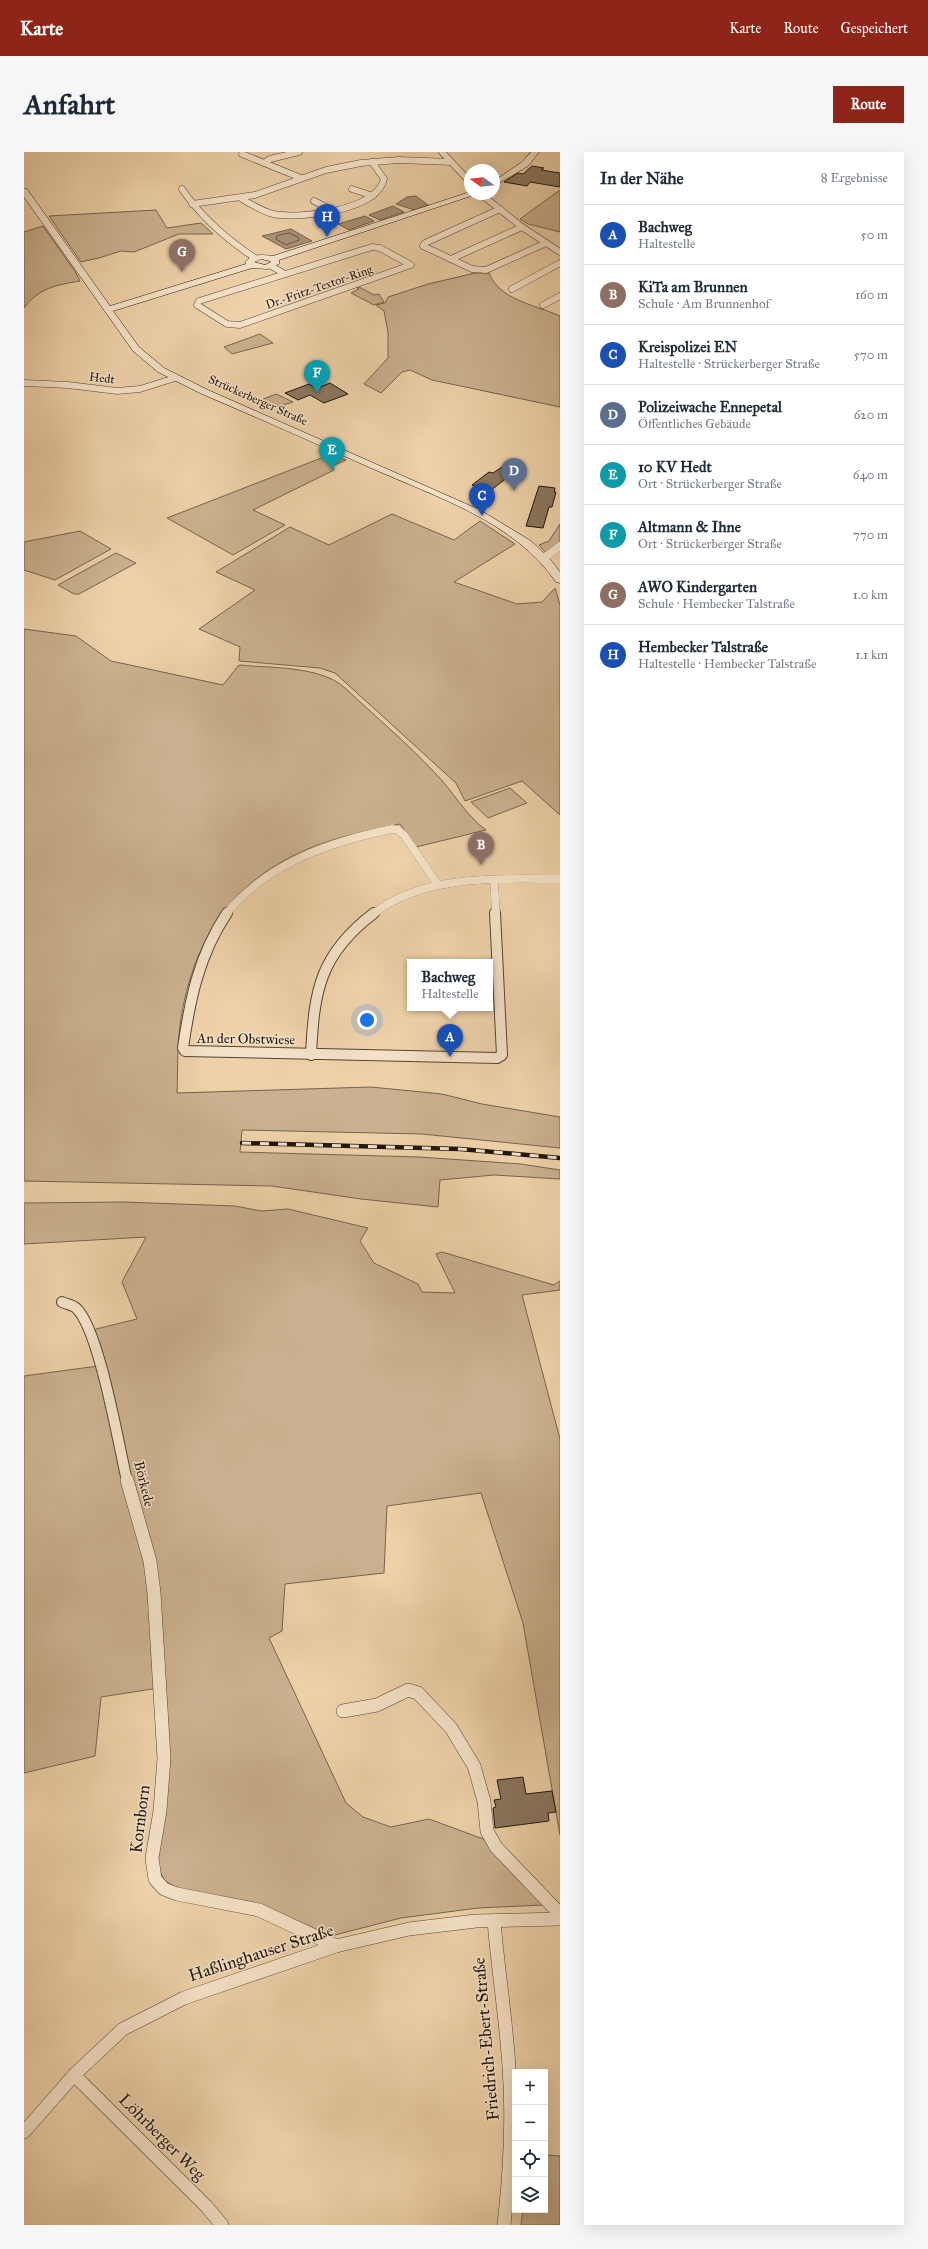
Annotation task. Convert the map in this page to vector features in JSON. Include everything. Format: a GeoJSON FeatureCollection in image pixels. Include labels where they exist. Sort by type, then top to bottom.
{"type":"FeatureCollection","features":[{"type":"Feature","properties":{"kind":"main road"},"geometry":{"type":"LineString","coordinates":[[500,180],[525,164],[535,152]]}},
{"type":"Feature","properties":{"kind":"main road","name":"Strückerberger Straße"},"geometry":{"type":"LineString","coordinates":[[24,190],[110,309],[136,349],[162,370],[175,378],[475,512],[518,537],[544,558],[560,580]]}},
{"type":"Feature","properties":{"kind":"main road"},"geometry":{"type":"LineString","coordinates":[[110,309],[253,261],[259,267],[464,199]]}},
{"type":"Feature","properties":{"kind":"street"},"geometry":{"type":"LineString","coordinates":[[264,163],[270,159],[299,152]]}},
{"type":"Feature","properties":{"kind":"street"},"geometry":{"type":"LineString","coordinates":[[442,152],[464,176]]}},
{"type":"Feature","properties":{"kind":"street"},"geometry":{"type":"LineString","coordinates":[[242,154],[301,178]]}},
{"type":"Feature","properties":{"kind":"street"},"geometry":{"type":"LineString","coordinates":[[406,155],[411,161]]}},
{"type":"Feature","properties":{"kind":"street"},"geometry":{"type":"LineString","coordinates":[[192,204],[242,199],[301,178],[350,164],[411,161],[451,162]]}},
{"type":"Feature","properties":{"kind":"street"},"geometry":{"type":"LineString","coordinates":[[242,199],[265,211],[291,216],[312,215],[332,210],[373,196],[382,187],[384,179],[372,162]]}},
{"type":"Feature","properties":{"kind":"street"},"geometry":{"type":"LineString","coordinates":[[182,189],[192,204],[217,231],[253,261]]}},
{"type":"Feature","properties":{"kind":"street"},"geometry":{"type":"LineString","coordinates":[[352,189],[373,196]]}},
{"type":"Feature","properties":{"kind":"street"},"geometry":{"type":"LineString","coordinates":[[487,200],[522,227],[560,252]]}},
{"type":"Feature","properties":{"kind":"street"},"geometry":{"type":"LineString","coordinates":[[314,201],[332,210]]}},
{"type":"Feature","properties":{"kind":"street"},"geometry":{"type":"LineString","coordinates":[[500,209],[423,246],[472,269],[486,270],[546,243]]}},
{"type":"Feature","properties":{"kind":"street"},"geometry":{"type":"LineString","coordinates":[[451,259],[522,227]]}},
{"type":"Feature","properties":{"kind":"street","name":"Dr.-Fritz-Textor-Ring"},"geometry":{"type":"LineString","coordinates":[[372,247],[380,248],[411,265],[407,268],[240,325],[227,324],[197,305],[199,301],[285,274],[372,247]]}},
{"type":"Feature","properties":{"kind":"street","name":"Dr.-Fritz-Textor-Ring"},"geometry":{"type":"LineString","coordinates":[[272,262],[285,274]]}},
{"type":"Feature","properties":{"kind":"street"},"geometry":{"type":"LineString","coordinates":[[512,289],[560,263]]}},
{"type":"Feature","properties":{"kind":"street"},"geometry":{"type":"LineString","coordinates":[[543,305],[560,296]]}},
{"type":"Feature","properties":{"kind":"street","name":"Hedt"},"geometry":{"type":"LineString","coordinates":[[24,383],[68,385],[117,391],[140,388],[175,378]]}},
{"type":"Feature","properties":{"kind":"street"},"geometry":{"type":"LineString","coordinates":[[544,558],[560,546]]}},
{"type":"Feature","properties":{"kind":"street","name":"An der Obstwiese"},"geometry":{"type":"LineString","coordinates":[[311,1055],[185,1051],[183,1048],[192,990],[203,957],[223,918],[238,900],[257,883],[299,857],[350,838],[392,829],[398,830],[404,834],[438,885]]}},
{"type":"Feature","properties":{"kind":"street"},"geometry":{"type":"LineString","coordinates":[[494,880],[503,1048],[502,1055],[497,1058],[311,1055],[314,1016],[318,994],[326,968],[340,942],[364,919],[385,905],[405,895],[438,885],[468,880],[560,879]]}},
{"type":"Feature","properties":{"kind":"street","name":"Börkede"},"geometry":{"type":"LineString","coordinates":[[62,1302],[76,1308],[87,1324],[99,1356],[133,1507],[150,1561],[154,1593],[160,1688]]}},
{"type":"Feature","properties":{"kind":"street","name":"Kornborn"},"geometry":{"type":"LineString","coordinates":[[160,1688],[164,1758],[160,1811],[152,1858],[155,1879],[164,1889],[176,1894],[259,1910],[336,1946]]}},
{"type":"Feature","properties":{"kind":"street"},"geometry":{"type":"LineString","coordinates":[[343,1711],[364,1709],[382,1704],[408,1690],[418,1693],[451,1728],[474,1766],[484,1801],[487,1831],[496,1847],[560,1914]]}},
{"type":"Feature","properties":{"kind":"street","name":"Haßlinghauser Straße"},"geometry":{"type":"LineString","coordinates":[[24,2132],[74,2076],[122,2028],[144,2016],[184,1998],[336,1946],[409,1929],[494,1921],[560,1919]]}},
{"type":"Feature","properties":{"kind":"street","name":"Friedrich-Ebert-Straße"},"geometry":{"type":"LineString","coordinates":[[494,1921],[508,2048],[511,2108],[509,2183],[504,2225]]}},
{"type":"Feature","properties":{"kind":"street","name":"Löhrberger Weg"},"geometry":{"type":"LineString","coordinates":[[74,2076],[206,2206],[222,2225]]}},
{"type":"Feature","properties":{"kind":"shaded area"},"geometry":{"type":"Polygon","coordinates":[[[560,190],[560,232],[528,224],[520,219],[560,190]]]}},
{"type":"Feature","properties":{"kind":"shaded area"},"geometry":{"type":"Polygon","coordinates":[[[156,210],[167,228],[201,223],[213,234],[179,234],[134,252],[121,251],[81,262],[49,216],[156,210]]]}},
{"type":"Feature","properties":{"kind":"shaded area"},"geometry":{"type":"Polygon","coordinates":[[[43,226],[80,281],[49,288],[36,296],[24,308],[24,232],[43,226]]]}},
{"type":"Feature","properties":{"kind":"shaded area"},"geometry":{"type":"Polygon","coordinates":[[[475,273],[489,273],[501,290],[510,296],[560,316],[560,407],[432,380],[410,370],[402,372],[381,393],[364,384],[388,358],[388,332],[384,311],[376,305],[385,303],[388,297],[428,284],[475,273]]]}},
{"type":"Feature","properties":{"kind":"shaded area"},"geometry":{"type":"Polygon","coordinates":[[[359,287],[374,295],[379,294],[384,302],[374,305],[351,293],[359,289],[357,288],[359,287]]]}},
{"type":"Feature","properties":{"kind":"shaded area"},"geometry":{"type":"Polygon","coordinates":[[[260,334],[273,343],[232,354],[224,347],[260,334]]]}},
{"type":"Feature","properties":{"kind":"shaded area"},"geometry":{"type":"Polygon","coordinates":[[[276,394],[293,402],[276,407],[261,400],[276,394]]]}},
{"type":"Feature","properties":{"kind":"shaded area"},"geometry":{"type":"Polygon","coordinates":[[[329,455],[346,460],[332,466],[334,470],[253,510],[285,525],[233,555],[167,518],[329,455]]]}},
{"type":"Feature","properties":{"kind":"shaded area"},"geometry":{"type":"Polygon","coordinates":[[[392,514],[454,540],[480,521],[515,544],[454,582],[517,604],[542,602],[555,588],[560,605],[560,815],[522,781],[465,801],[456,783],[335,673],[320,668],[239,661],[240,647],[199,629],[255,590],[216,572],[290,527],[329,545],[392,514]]]}},
{"type":"Feature","properties":{"kind":"shaded area"},"geometry":{"type":"Polygon","coordinates":[[[560,524],[560,545],[547,554],[539,545],[549,541],[560,524]]]}},
{"type":"Feature","properties":{"kind":"shaded area"},"geometry":{"type":"Polygon","coordinates":[[[80,531],[111,549],[55,580],[24,570],[24,542],[80,531]]]}},
{"type":"Feature","properties":{"kind":"shaded area"},"geometry":{"type":"Polygon","coordinates":[[[116,553],[136,563],[79,594],[74,594],[58,585],[116,553]]]}},
{"type":"Feature","properties":{"kind":"shaded area"},"geometry":{"type":"Polygon","coordinates":[[[24,629],[76,636],[111,661],[223,685],[239,665],[295,669],[323,676],[335,681],[345,688],[402,740],[441,780],[465,810],[486,830],[416,847],[400,824],[354,834],[313,847],[283,861],[257,879],[234,900],[215,924],[200,952],[189,983],[181,1018],[178,1046],[177,1093],[371,1087],[442,1094],[482,1104],[560,1117],[560,1148],[422,1134],[242,1130],[240,1152],[419,1157],[521,1164],[560,1170],[560,1179],[494,1175],[440,1180],[438,1207],[361,1199],[272,1186],[24,1181],[24,629]]]}},
{"type":"Feature","properties":{"kind":"shaded area"},"geometry":{"type":"Polygon","coordinates":[[[510,788],[527,803],[488,818],[471,802],[510,788]]]}},
{"type":"Feature","properties":{"kind":"shaded area"},"geometry":{"type":"Polygon","coordinates":[[[122,1202],[235,1206],[261,1211],[288,1209],[368,1228],[360,1241],[374,1263],[418,1284],[422,1292],[455,1293],[436,1254],[442,1252],[554,1285],[560,1281],[560,1290],[522,1295],[560,1439],[560,1835],[523,1623],[481,1493],[387,1506],[384,1573],[285,1584],[282,1631],[269,1638],[346,1803],[363,1817],[391,1827],[429,1819],[486,1840],[544,1905],[478,1908],[401,1918],[331,1936],[265,1906],[179,1889],[165,1881],[159,1870],[156,1858],[164,1813],[170,1762],[165,1687],[101,1697],[95,1756],[24,1773],[24,1376],[98,1366],[90,1338],[96,1329],[137,1319],[122,1282],[146,1237],[24,1244],[24,1203],[122,1202]]]}},
{"type":"Feature","properties":{"kind":"shaded area"},"geometry":{"type":"Polygon","coordinates":[[[548,2155],[560,2156],[560,2225],[521,2225],[523,2213],[548,2213],[548,2155]]]}},
{"type":"Feature","properties":{"kind":"water"},"geometry":{"type":"Polygon","coordinates":[[[416,196],[428,205],[414,210],[396,204],[407,197],[416,196]]]}},
{"type":"Feature","properties":{"kind":"water"},"geometry":{"type":"Polygon","coordinates":[[[393,206],[404,212],[380,220],[369,215],[393,206]]]}},
{"type":"Feature","properties":{"kind":"water"},"geometry":{"type":"Polygon","coordinates":[[[365,216],[374,221],[349,230],[338,224],[365,216]]]}},
{"type":"Feature","properties":{"kind":"water"},"geometry":{"type":"Polygon","coordinates":[[[291,229],[312,241],[286,249],[262,236],[291,229]]]}},
{"type":"Feature","properties":{"kind":"building"},"geometry":{"type":"Polygon","coordinates":[[[532,166],[544,168],[541,170],[560,173],[560,187],[530,182],[527,186],[504,182],[518,173],[523,174],[532,166]]]}},
{"type":"Feature","properties":{"kind":"building"},"geometry":{"type":"Polygon","coordinates":[[[330,383],[348,394],[324,403],[310,395],[298,400],[285,393],[309,384],[317,388],[330,383]]]}},
{"type":"Feature","properties":{"kind":"building"},"geometry":{"type":"Polygon","coordinates":[[[505,465],[518,469],[490,491],[472,485],[489,472],[493,473],[505,465]]]}},
{"type":"Feature","properties":{"kind":"building"},"geometry":{"type":"Polygon","coordinates":[[[539,486],[555,488],[554,492],[556,492],[552,507],[549,507],[543,528],[526,526],[539,486]]]}},
{"type":"Feature","properties":{"kind":"building"},"geometry":{"type":"Polygon","coordinates":[[[523,1777],[526,1794],[552,1791],[556,1812],[548,1813],[549,1821],[495,1828],[493,1808],[496,1807],[494,1800],[501,1799],[497,1780],[523,1777]]]}},
{"type":"Feature","properties":{"kind":"railway"},"geometry":{"type":"LineString","coordinates":[[242,1143],[460,1149],[560,1158]]}},
{"type":"Feature","properties":{"kind":"place","name":"Hembecker Talstraße"},"geometry":{"type":"Point","coordinates":[327,237]}},
{"type":"Feature","properties":{"kind":"place","name":"AWO Kindergarten"},"geometry":{"type":"Point","coordinates":[182,272]}},
{"type":"Feature","properties":{"kind":"place","name":"Altmann & Ihne"},"geometry":{"type":"Point","coordinates":[317,393]}},
{"type":"Feature","properties":{"kind":"place","name":"10 KV Hedt"},"geometry":{"type":"Point","coordinates":[332,470]}},
{"type":"Feature","properties":{"kind":"place","name":"Polizeiwache Ennepetal"},"geometry":{"type":"Point","coordinates":[514,491]}},
{"type":"Feature","properties":{"kind":"place","name":"Kreispolizei EN"},"geometry":{"type":"Point","coordinates":[482,516]}},
{"type":"Feature","properties":{"kind":"place","name":"KiTa am Brunnen"},"geometry":{"type":"Point","coordinates":[481,865]}},
{"type":"Feature","properties":{"kind":"place","name":"Bachweg"},"geometry":{"type":"Point","coordinates":[450,1057]}}]}
